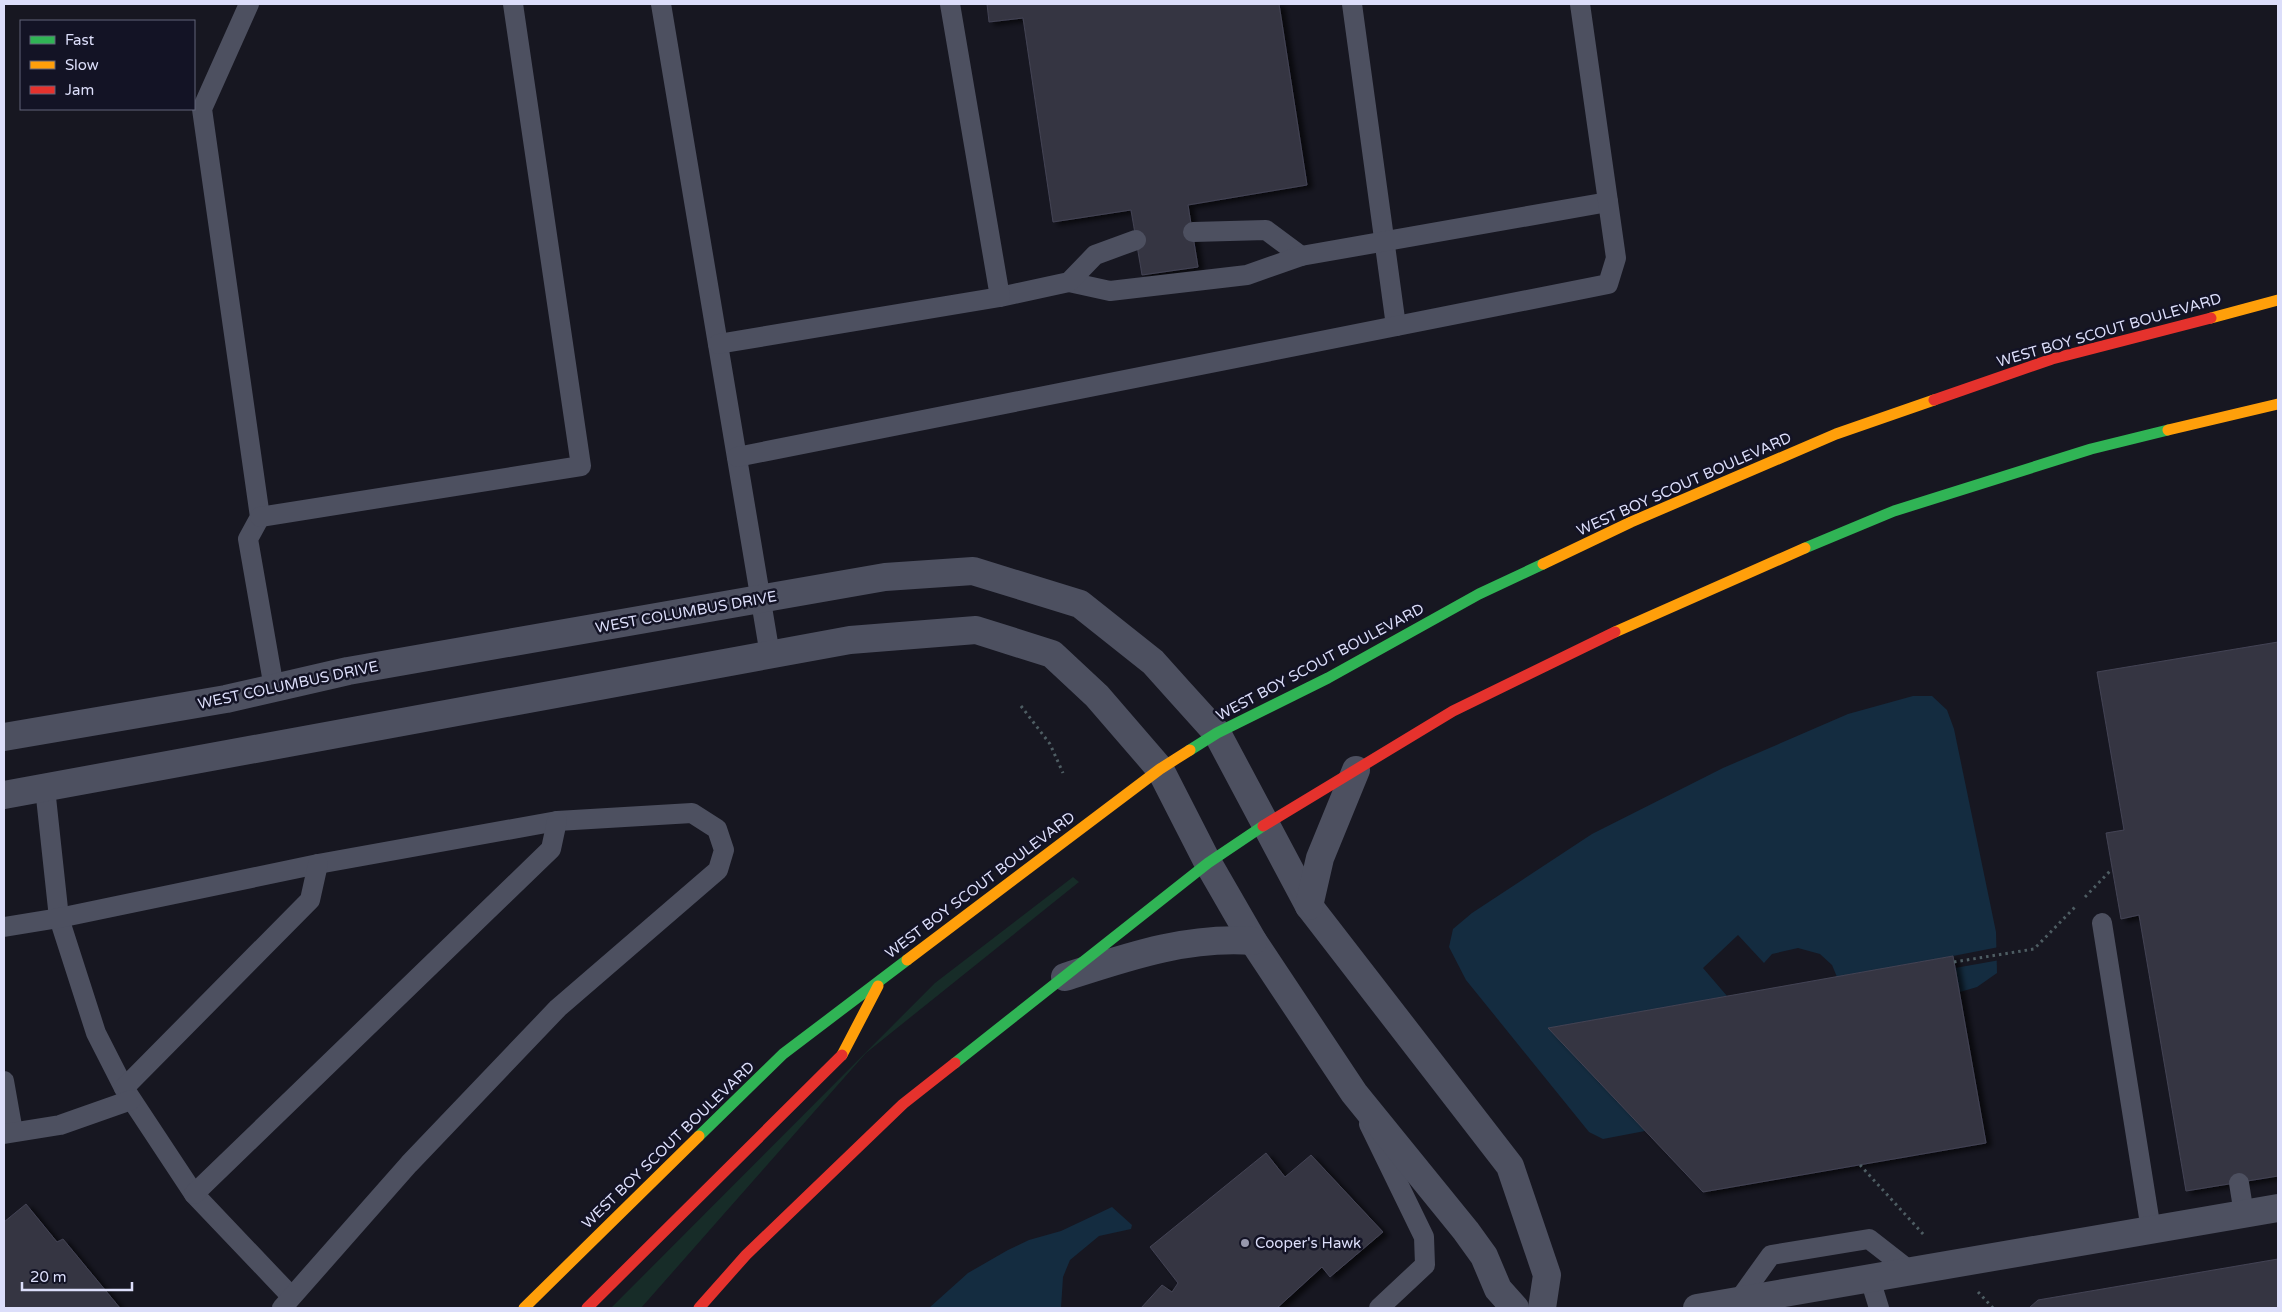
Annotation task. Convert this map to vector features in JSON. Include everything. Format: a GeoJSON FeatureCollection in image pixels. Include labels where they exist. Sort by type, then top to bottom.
{"type":"FeatureCollection","features":[{"type":"Feature","properties":{"kind":"main road","name":"WEST BOY SCOUT BOULEVARD"},"geometry":{"type":"LineString","coordinates":[[524,1308],[783,1054],[1160,769],[1217,733],[1328,678],[1479,594],[1631,522],[1836,434],[2052,359],[2278,300]]}},
{"type":"Feature","properties":{"kind":"main road"},"geometry":{"type":"LineString","coordinates":[[699,1308],[746,1255],[903,1104],[1208,863],[1265,824],[1453,712],[1584,646],[1739,576],[1894,511],[2091,449],[2278,404]]}},
{"type":"Feature","properties":{"kind":"main road"},"geometry":{"type":"LineString","coordinates":[[587,1308],[842,1054],[882,978]]}},
{"type":"Feature","properties":{"kind":"street","name":"WEST COLUMBUS DRIVE"},"geometry":{"type":"LineString","coordinates":[[4,737],[226,699],[348,672],[885,578],[973,570],[1080,604],[1153,662],[1217,733],[1309,906],[1510,1166],[1547,1275],[1542,1308]]}},
{"type":"Feature","properties":{"kind":"street"},"geometry":{"type":"LineString","coordinates":[[4,795],[850,640],[976,630],[1052,654],[1097,696],[1160,769],[1208,863],[1253,941],[1354,1093],[1466,1230],[1484,1256],[1498,1289],[1515,1308]]}},
{"type":"Feature","properties":{"kind":"street"},"geometry":{"type":"LineString","coordinates":[[1309,906],[1320,858],[1356,770]]}},
{"type":"Feature","properties":{"kind":"street"},"geometry":{"type":"LineString","coordinates":[[1064,977],[1146,952],[1189,942],[1229,939],[1253,941]]}},
{"type":"Feature","properties":{"kind":"street"},"geometry":{"type":"LineString","coordinates":[[1697,1308],[2278,1208]]}},
{"type":"Feature","properties":{"kind":"lane"},"geometry":{"type":"LineString","coordinates":[[249,4],[202,109],[260,517],[248,538],[274,688]]}},
{"type":"Feature","properties":{"kind":"lane"},"geometry":{"type":"LineString","coordinates":[[260,517],[581,466],[513,4]]}},
{"type":"Feature","properties":{"kind":"lane"},"geometry":{"type":"LineString","coordinates":[[661,4],[770,654]]}},
{"type":"Feature","properties":{"kind":"lane"},"geometry":{"type":"LineString","coordinates":[[950,4],[1000,297]]}},
{"type":"Feature","properties":{"kind":"lane"},"geometry":{"type":"LineString","coordinates":[[1352,4],[1396,326]]}},
{"type":"Feature","properties":{"kind":"lane"},"geometry":{"type":"LineString","coordinates":[[737,456],[1608,284],[1616,258],[1580,4]]}},
{"type":"Feature","properties":{"kind":"lane"},"geometry":{"type":"LineString","coordinates":[[718,344],[1000,297],[1069,282],[1110,291],[1247,275],[1301,256],[1608,202]]}},
{"type":"Feature","properties":{"kind":"lane"},"geometry":{"type":"LineString","coordinates":[[1193,232],[1266,230],[1301,256]]}},
{"type":"Feature","properties":{"kind":"lane"},"geometry":{"type":"LineString","coordinates":[[1069,282],[1095,255],[1136,240]]}},
{"type":"Feature","properties":{"kind":"lane"},"geometry":{"type":"LineString","coordinates":[[4,927],[60,918],[318,864],[557,821],[692,813],[717,829],[724,850],[718,870],[558,1008],[409,1164],[286,1302],[194,1194],[128,1094],[96,1033],[60,918],[45,788]]}},
{"type":"Feature","properties":{"kind":"lane"},"geometry":{"type":"LineString","coordinates":[[194,1194],[551,849],[557,821]]}},
{"type":"Feature","properties":{"kind":"lane"},"geometry":{"type":"LineString","coordinates":[[4,1081],[8,1133],[60,1124],[128,1094],[310,900],[318,864]]}},
{"type":"Feature","properties":{"kind":"lane"},"geometry":{"type":"LineString","coordinates":[[2102,923],[2151,1230]]}},
{"type":"Feature","properties":{"kind":"lane"},"geometry":{"type":"LineString","coordinates":[[1354,1093],[1424,1237],[1425,1265],[1379,1308]]}},
{"type":"Feature","properties":{"kind":"lane"},"geometry":{"type":"LineString","coordinates":[[2239,1182],[2244,1214]]}},
{"type":"Feature","properties":{"kind":"lane"},"geometry":{"type":"LineString","coordinates":[[1738,1301],[1771,1254],[1870,1239],[1910,1272]]}},
{"type":"Feature","properties":{"kind":"lane"},"geometry":{"type":"LineString","coordinates":[[1870,1278],[1879,1308]]}},
{"type":"Feature","properties":{"kind":"path"},"geometry":{"type":"LineString","coordinates":[[1021,706],[1050,744],[1063,773]]}},
{"type":"Feature","properties":{"kind":"path"},"geometry":{"type":"LineString","coordinates":[[1954,962],[2034,949],[2112,869]]}},
{"type":"Feature","properties":{"kind":"green space"},"geometry":{"type":"Polygon","coordinates":[[[1073,877],[1079,882],[866,1053],[641,1308],[611,1308],[935,983],[1073,877]]]}},
{"type":"Feature","properties":{"kind":"water"},"geometry":{"type":"Polygon","coordinates":[[[1913,696],[1932,696],[1947,710],[1954,729],[1996,932],[1997,973],[1977,987],[1960,992],[1953,956],[1549,1028],[1645,1131],[1603,1139],[1589,1132],[1466,980],[1449,947],[1453,929],[1472,913],[1592,834],[1723,768],[1848,714],[1913,696]]]}},
{"type":"Feature","properties":{"kind":"water"},"geometry":{"type":"Polygon","coordinates":[[[1112,1207],[1132,1225],[1131,1229],[1099,1236],[1070,1260],[1063,1277],[1061,1308],[929,1308],[968,1273],[1008,1250],[1029,1240],[1061,1231],[1112,1207]]]}},
{"type":"Feature","properties":{"kind":"pier"},"geometry":{"type":"Polygon","coordinates":[[[1738,935],[1764,963],[1772,954],[1798,948],[1820,954],[1832,965],[1837,977],[1727,996],[1703,968],[1738,935]]]}},
{"type":"Feature","properties":{"kind":"pier"},"geometry":{"type":"Polygon","coordinates":[[[1999,947],[2000,960],[1955,968],[1953,956],[1999,947]]]}},
{"type":"Feature","properties":{"kind":"building"},"geometry":{"type":"Polygon","coordinates":[[[987,4],[1279,4],[1307,185],[1188,205],[1198,267],[1142,275],[1131,210],[1053,222],[1023,18],[989,22],[987,4]]]}},
{"type":"Feature","properties":{"kind":"building"},"geometry":{"type":"Polygon","coordinates":[[[2278,642],[2278,1176],[2186,1191],[2139,915],[2121,919],[2106,833],[2124,830],[2097,672],[2278,642]]]}},
{"type":"Feature","properties":{"kind":"building"},"geometry":{"type":"Polygon","coordinates":[[[1953,956],[1986,1143],[1703,1192],[1548,1028],[1953,956]]]}},
{"type":"Feature","properties":{"kind":"building"},"geometry":{"type":"Polygon","coordinates":[[[1266,1153],[1285,1177],[1311,1155],[1383,1232],[1330,1277],[1322,1267],[1277,1308],[1141,1308],[1162,1285],[1172,1292],[1178,1283],[1150,1247],[1266,1153]]]}},
{"type":"Feature","properties":{"kind":"building"},"geometry":{"type":"Polygon","coordinates":[[[26,1204],[57,1242],[63,1239],[120,1308],[4,1308],[4,1222],[26,1204]]]}},
{"type":"Feature","properties":{"kind":"building"},"geometry":{"type":"Polygon","coordinates":[[[2278,1259],[2278,1308],[2029,1308],[2038,1300],[2278,1259]]]}},
{"type":"Feature","properties":{"kind":"traffic: fast"},"geometry":{"type":"LineString","coordinates":[[1805,548],[1894,511],[2091,449],[2168,430]]}},
{"type":"Feature","properties":{"kind":"traffic: fast"},"geometry":{"type":"LineString","coordinates":[[1190,750],[1217,733],[1328,678],[1479,594],[1543,564]]}},
{"type":"Feature","properties":{"kind":"traffic: fast"},"geometry":{"type":"LineString","coordinates":[[955,1063],[1208,863],[1263,826]]}},
{"type":"Feature","properties":{"kind":"traffic: fast"},"geometry":{"type":"LineString","coordinates":[[699,1136],[783,1054],[907,960]]}},
{"type":"Feature","properties":{"kind":"traffic: slow"},"geometry":{"type":"LineString","coordinates":[[2211,318],[2278,300]]}},
{"type":"Feature","properties":{"kind":"traffic: slow"},"geometry":{"type":"LineString","coordinates":[[1543,564],[1631,522],[1836,434],[1934,400]]}},
{"type":"Feature","properties":{"kind":"traffic: slow"},"geometry":{"type":"LineString","coordinates":[[2168,430],[2278,404]]}},
{"type":"Feature","properties":{"kind":"traffic: slow"},"geometry":{"type":"LineString","coordinates":[[1615,632],[1805,548]]}},
{"type":"Feature","properties":{"kind":"traffic: slow"},"geometry":{"type":"LineString","coordinates":[[907,960],[1160,769],[1190,750]]}},
{"type":"Feature","properties":{"kind":"traffic: slow"},"geometry":{"type":"LineString","coordinates":[[842,1055],[878,986]]}},
{"type":"Feature","properties":{"kind":"traffic: slow"},"geometry":{"type":"LineString","coordinates":[[524,1308],[699,1136]]}},
{"type":"Feature","properties":{"kind":"traffic: jam"},"geometry":{"type":"LineString","coordinates":[[1934,400],[2052,359],[2211,318]]}},
{"type":"Feature","properties":{"kind":"traffic: jam"},"geometry":{"type":"LineString","coordinates":[[1263,826],[1453,711],[1615,632]]}},
{"type":"Feature","properties":{"kind":"traffic: jam"},"geometry":{"type":"LineString","coordinates":[[587,1308],[842,1055]]}},
{"type":"Feature","properties":{"kind":"traffic: jam"},"geometry":{"type":"LineString","coordinates":[[699,1308],[746,1255],[903,1104],[955,1063]]}},
{"type":"Feature","properties":{"kind":"place","name":"Cooper's Hawk"},"geometry":{"type":"Point","coordinates":[1245,1243]}}]}
